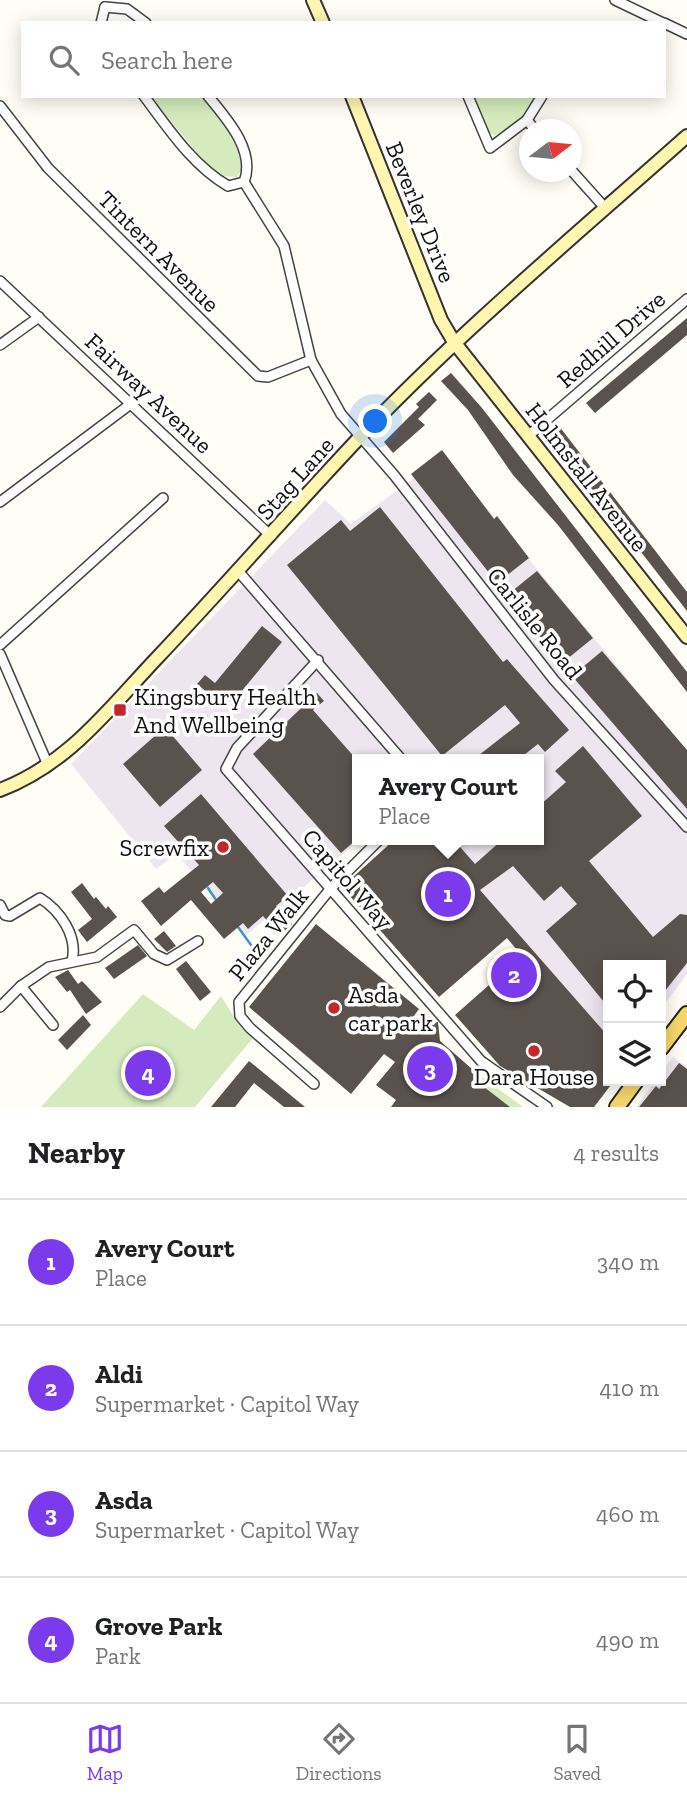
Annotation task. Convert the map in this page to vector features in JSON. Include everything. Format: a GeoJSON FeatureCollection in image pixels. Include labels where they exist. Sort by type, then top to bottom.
{"type":"FeatureCollection","features":[{"type":"Feature","properties":{"kind":"main road"},"geometry":{"type":"LineString","coordinates":[[666,1041],[687,1014]]}},
{"type":"Feature","properties":{"kind":"main road"},"geometry":{"type":"LineString","coordinates":[[617,1107],[632,1086]]}},
{"type":"Feature","properties":{"kind":"street"},"geometry":{"type":"LineString","coordinates":[[313,0],[322,21]]}},
{"type":"Feature","properties":{"kind":"street"},"geometry":{"type":"LineString","coordinates":[[614,0],[660,21]]}},
{"type":"Feature","properties":{"kind":"street"},"geometry":{"type":"LineString","coordinates":[[103,4],[127,9],[143,21]]}},
{"type":"Feature","properties":{"kind":"street"},"geometry":{"type":"LineString","coordinates":[[666,24],[687,34]]}},
{"type":"Feature","properties":{"kind":"street"},"geometry":{"type":"LineString","coordinates":[[146,98],[175,137],[215,179],[228,186],[244,182],[248,165],[241,144],[209,98]]}},
{"type":"Feature","properties":{"kind":"street","name":"Beverley Drive"},"geometry":{"type":"LineString","coordinates":[[353,98],[441,320],[454,342]]}},
{"type":"Feature","properties":{"kind":"street"},"geometry":{"type":"LineString","coordinates":[[469,98],[490,148],[519,126]]}},
{"type":"Feature","properties":{"kind":"street"},"geometry":{"type":"LineString","coordinates":[[528,119],[541,98]]}},
{"type":"Feature","properties":{"kind":"street","name":"Tintern Avenue"},"geometry":{"type":"LineString","coordinates":[[0,106],[48,168],[258,376],[268,377],[311,360]]}},
{"type":"Feature","properties":{"kind":"street","name":"Stag Lane"},"geometry":{"type":"LineString","coordinates":[[0,790],[69,751],[239,572],[359,438],[454,342],[687,136]]}},
{"type":"Feature","properties":{"kind":"street","name":"Carlisle Road"},"geometry":{"type":"LineString","coordinates":[[244,182],[284,246],[311,360],[341,415],[394,475],[554,680],[687,827]]}},
{"type":"Feature","properties":{"kind":"street"},"geometry":{"type":"LineString","coordinates":[[582,182],[606,209]]}},
{"type":"Feature","properties":{"kind":"street","name":"Fairway Avenue"},"geometry":{"type":"LineString","coordinates":[[0,281],[271,536]]}},
{"type":"Feature","properties":{"kind":"street","name":"Redhill Drive"},"geometry":{"type":"LineString","coordinates":[[528,436],[687,299]]}},
{"type":"Feature","properties":{"kind":"street"},"geometry":{"type":"LineString","coordinates":[[0,345],[38,317]]}},
{"type":"Feature","properties":{"kind":"street","name":"Holmstall Avenue"},"geometry":{"type":"LineString","coordinates":[[454,342],[687,637]]}},
{"type":"Feature","properties":{"kind":"street"},"geometry":{"type":"LineString","coordinates":[[0,502],[132,403]]}},
{"type":"Feature","properties":{"kind":"street"},"geometry":{"type":"LineString","coordinates":[[0,645],[163,498]]}},
{"type":"Feature","properties":{"kind":"street"},"geometry":{"type":"LineString","coordinates":[[239,572],[397,754]]}},
{"type":"Feature","properties":{"kind":"street"},"geometry":{"type":"LineString","coordinates":[[0,654],[48,765]]}},
{"type":"Feature","properties":{"kind":"street","name":"Capitol Way"},"geometry":{"type":"LineString","coordinates":[[318,660],[237,748],[226,769],[481,1061],[547,1107]]}},
{"type":"Feature","properties":{"kind":"street","name":"Plaza Walk"},"geometry":{"type":"LineString","coordinates":[[314,1084],[250,1028],[240,1016],[239,1002],[331,888],[374,845]]}},
{"type":"Feature","properties":{"kind":"street"},"geometry":{"type":"LineString","coordinates":[[0,905],[5,915],[10,916],[34,900],[40,898],[47,903],[71,932],[74,952],[72,961]]}},
{"type":"Feature","properties":{"kind":"street"},"geometry":{"type":"LineString","coordinates":[[0,1007],[21,986],[49,967],[97,957],[134,930],[154,954],[167,960],[198,941]]}},
{"type":"Feature","properties":{"kind":"street"},"geometry":{"type":"LineString","coordinates":[[21,986],[53,1025]]}},
{"type":"Feature","properties":{"kind":"shaded area"},"geometry":{"type":"Polygon","coordinates":[[[444,456],[687,751],[687,974],[666,1002],[666,960],[603,960],[603,1030],[480,890],[489,881],[458,845],[544,845],[544,754],[352,754],[354,845],[245,936],[177,854],[156,869],[71,764],[325,500],[351,524],[444,456]]]}},
{"type":"Feature","properties":{"kind":"shaded area"},"geometry":{"type":"Polygon","coordinates":[[[673,1057],[687,1067],[687,1107],[636,1107],[651,1086],[666,1086],[666,1066],[673,1057]]]}},
{"type":"Feature","properties":{"kind":"green space"},"geometry":{"type":"Polygon","coordinates":[[[152,98],[205,98],[226,124],[239,146],[242,168],[237,177],[221,176],[204,161],[152,98]]]}},
{"type":"Feature","properties":{"kind":"green space"},"geometry":{"type":"Polygon","coordinates":[[[473,98],[536,98],[517,122],[495,136],[486,130],[473,98]]]}},
{"type":"Feature","properties":{"kind":"green space"},"geometry":{"type":"Polygon","coordinates":[[[143,994],[194,1030],[221,996],[234,1017],[253,1038],[195,1107],[41,1107],[143,994]]]}},
{"type":"Feature","properties":{"kind":"green space"},"geometry":{"type":"Polygon","coordinates":[[[479,1075],[523,1107],[510,1107],[475,1080],[479,1075]]]}},
{"type":"Feature","properties":{"kind":"building"},"geometry":{"type":"Polygon","coordinates":[[[687,318],[687,335],[595,413],[586,403],[687,318]]]}},
{"type":"Feature","properties":{"kind":"building"},"geometry":{"type":"Polygon","coordinates":[[[451,373],[482,408],[687,672],[687,692],[558,525],[513,475],[468,410],[441,381],[451,373]]]}},
{"type":"Feature","properties":{"kind":"building"},"geometry":{"type":"Polygon","coordinates":[[[429,392],[437,400],[418,419],[425,425],[393,453],[384,442],[419,407],[416,404],[429,392]]]}},
{"type":"Feature","properties":{"kind":"building"},"geometry":{"type":"Polygon","coordinates":[[[559,426],[687,592],[687,611],[549,434],[559,426]]]}},
{"type":"Feature","properties":{"kind":"building"},"geometry":{"type":"Polygon","coordinates":[[[442,450],[494,519],[497,516],[529,558],[497,583],[411,474],[442,450]]]}},
{"type":"Feature","properties":{"kind":"building"},"geometry":{"type":"Polygon","coordinates":[[[380,507],[503,662],[507,659],[569,730],[545,752],[538,744],[525,754],[480,754],[520,723],[505,705],[444,754],[440,754],[287,565],[341,520],[350,531],[380,507]]]}},
{"type":"Feature","properties":{"kind":"building"},"geometry":{"type":"Polygon","coordinates":[[[537,571],[593,638],[561,664],[507,595],[537,571]]]}},
{"type":"Feature","properties":{"kind":"building"},"geometry":{"type":"Polygon","coordinates":[[[262,626],[282,642],[232,703],[219,692],[214,698],[197,684],[205,675],[215,683],[262,626]]]}},
{"type":"Feature","properties":{"kind":"building"},"geometry":{"type":"Polygon","coordinates":[[[602,651],[687,750],[687,809],[572,676],[602,651]]]}},
{"type":"Feature","properties":{"kind":"building"},"geometry":{"type":"Polygon","coordinates":[[[317,693],[324,701],[313,710],[352,754],[352,843],[341,853],[253,754],[317,693]]]}},
{"type":"Feature","properties":{"kind":"building"},"geometry":{"type":"Polygon","coordinates":[[[165,727],[202,770],[160,807],[123,764],[165,727]]]}},
{"type":"Feature","properties":{"kind":"building"},"geometry":{"type":"Polygon","coordinates":[[[583,746],[642,816],[589,861],[653,937],[680,914],[687,915],[687,963],[666,990],[666,960],[603,960],[603,1001],[546,931],[577,904],[561,886],[544,901],[513,866],[480,890],[603,1030],[603,1086],[610,1086],[594,1107],[570,1107],[500,1066],[455,1015],[522,956],[507,938],[439,997],[342,887],[388,845],[458,845],[475,864],[496,845],[544,845],[544,802],[566,782],[555,771],[583,746]]]}},
{"type":"Feature","properties":{"kind":"building"},"geometry":{"type":"Polygon","coordinates":[[[201,794],[288,896],[276,906],[292,924],[280,935],[263,916],[248,929],[243,923],[224,939],[191,900],[161,926],[141,901],[159,887],[164,893],[199,865],[164,826],[201,794]],[[213,882],[201,892],[211,904],[223,893],[213,882]]]}},
{"type":"Feature","properties":{"kind":"building"},"geometry":{"type":"Polygon","coordinates":[[[82,883],[94,899],[96,897],[106,909],[108,906],[117,917],[87,942],[78,930],[92,919],[71,892],[82,883]]]}},
{"type":"Feature","properties":{"kind":"building","name":"Asda car park"},"geometry":{"type":"Polygon","coordinates":[[[316,924],[419,1009],[411,1020],[422,1025],[438,1022],[440,1041],[479,1075],[475,1080],[510,1107],[391,1107],[396,1100],[376,1085],[395,1062],[384,1054],[351,1094],[249,1007],[316,924]]]}},
{"type":"Feature","properties":{"kind":"building"},"geometry":{"type":"Polygon","coordinates":[[[164,931],[176,946],[167,952],[154,939],[164,931]]]}},
{"type":"Feature","properties":{"kind":"building"},"geometry":{"type":"Polygon","coordinates":[[[138,945],[147,956],[114,979],[105,968],[138,945]]]}},
{"type":"Feature","properties":{"kind":"building"},"geometry":{"type":"Polygon","coordinates":[[[186,961],[211,992],[200,1001],[176,969],[186,961]]]}},
{"type":"Feature","properties":{"kind":"building"},"geometry":{"type":"Polygon","coordinates":[[[68,970],[78,984],[82,981],[102,1002],[86,1014],[70,990],[67,992],[55,977],[68,970]]]}},
{"type":"Feature","properties":{"kind":"building"},"geometry":{"type":"Polygon","coordinates":[[[83,1015],[91,1025],[67,1050],[58,1040],[83,1015]]]}},
{"type":"Feature","properties":{"kind":"building"},"geometry":{"type":"Polygon","coordinates":[[[249,1061],[305,1107],[284,1107],[254,1083],[235,1107],[211,1107],[249,1061]]]}},
{"type":"Feature","properties":{"kind":"building"},"geometry":{"type":"Polygon","coordinates":[[[679,1063],[687,1069],[687,1107],[639,1107],[656,1086],[659,1089],[666,1086],[666,1080],[679,1063]]]}},
{"type":"Feature","properties":{"kind":"waterway"},"geometry":{"type":"LineString","coordinates":[[208,888],[216,900]]}},
{"type":"Feature","properties":{"kind":"waterway"},"geometry":{"type":"LineString","coordinates":[[238,927],[259,956]]}},
{"type":"Feature","properties":{"kind":"place","name":"Kingsbury Health And Wellbeing"},"geometry":{"type":"Point","coordinates":[120,710]}},
{"type":"Feature","properties":{"kind":"place","name":"Screwfix"},"geometry":{"type":"Point","coordinates":[223,847]}},
{"type":"Feature","properties":{"kind":"place","name":"Avery Court"},"geometry":{"type":"Point","coordinates":[448,894]}},
{"type":"Feature","properties":{"kind":"place","name":"Aldi"},"geometry":{"type":"Point","coordinates":[514,975]}},
{"type":"Feature","properties":{"kind":"place","name":"Asda car park"},"geometry":{"type":"Point","coordinates":[334,1008]}},
{"type":"Feature","properties":{"kind":"place","name":"Dara House"},"geometry":{"type":"Point","coordinates":[534,1051]}},
{"type":"Feature","properties":{"kind":"place","name":"Asda"},"geometry":{"type":"Point","coordinates":[430,1069]}},
{"type":"Feature","properties":{"kind":"place","name":"Grove Park"},"geometry":{"type":"Point","coordinates":[148,1073]}}]}
